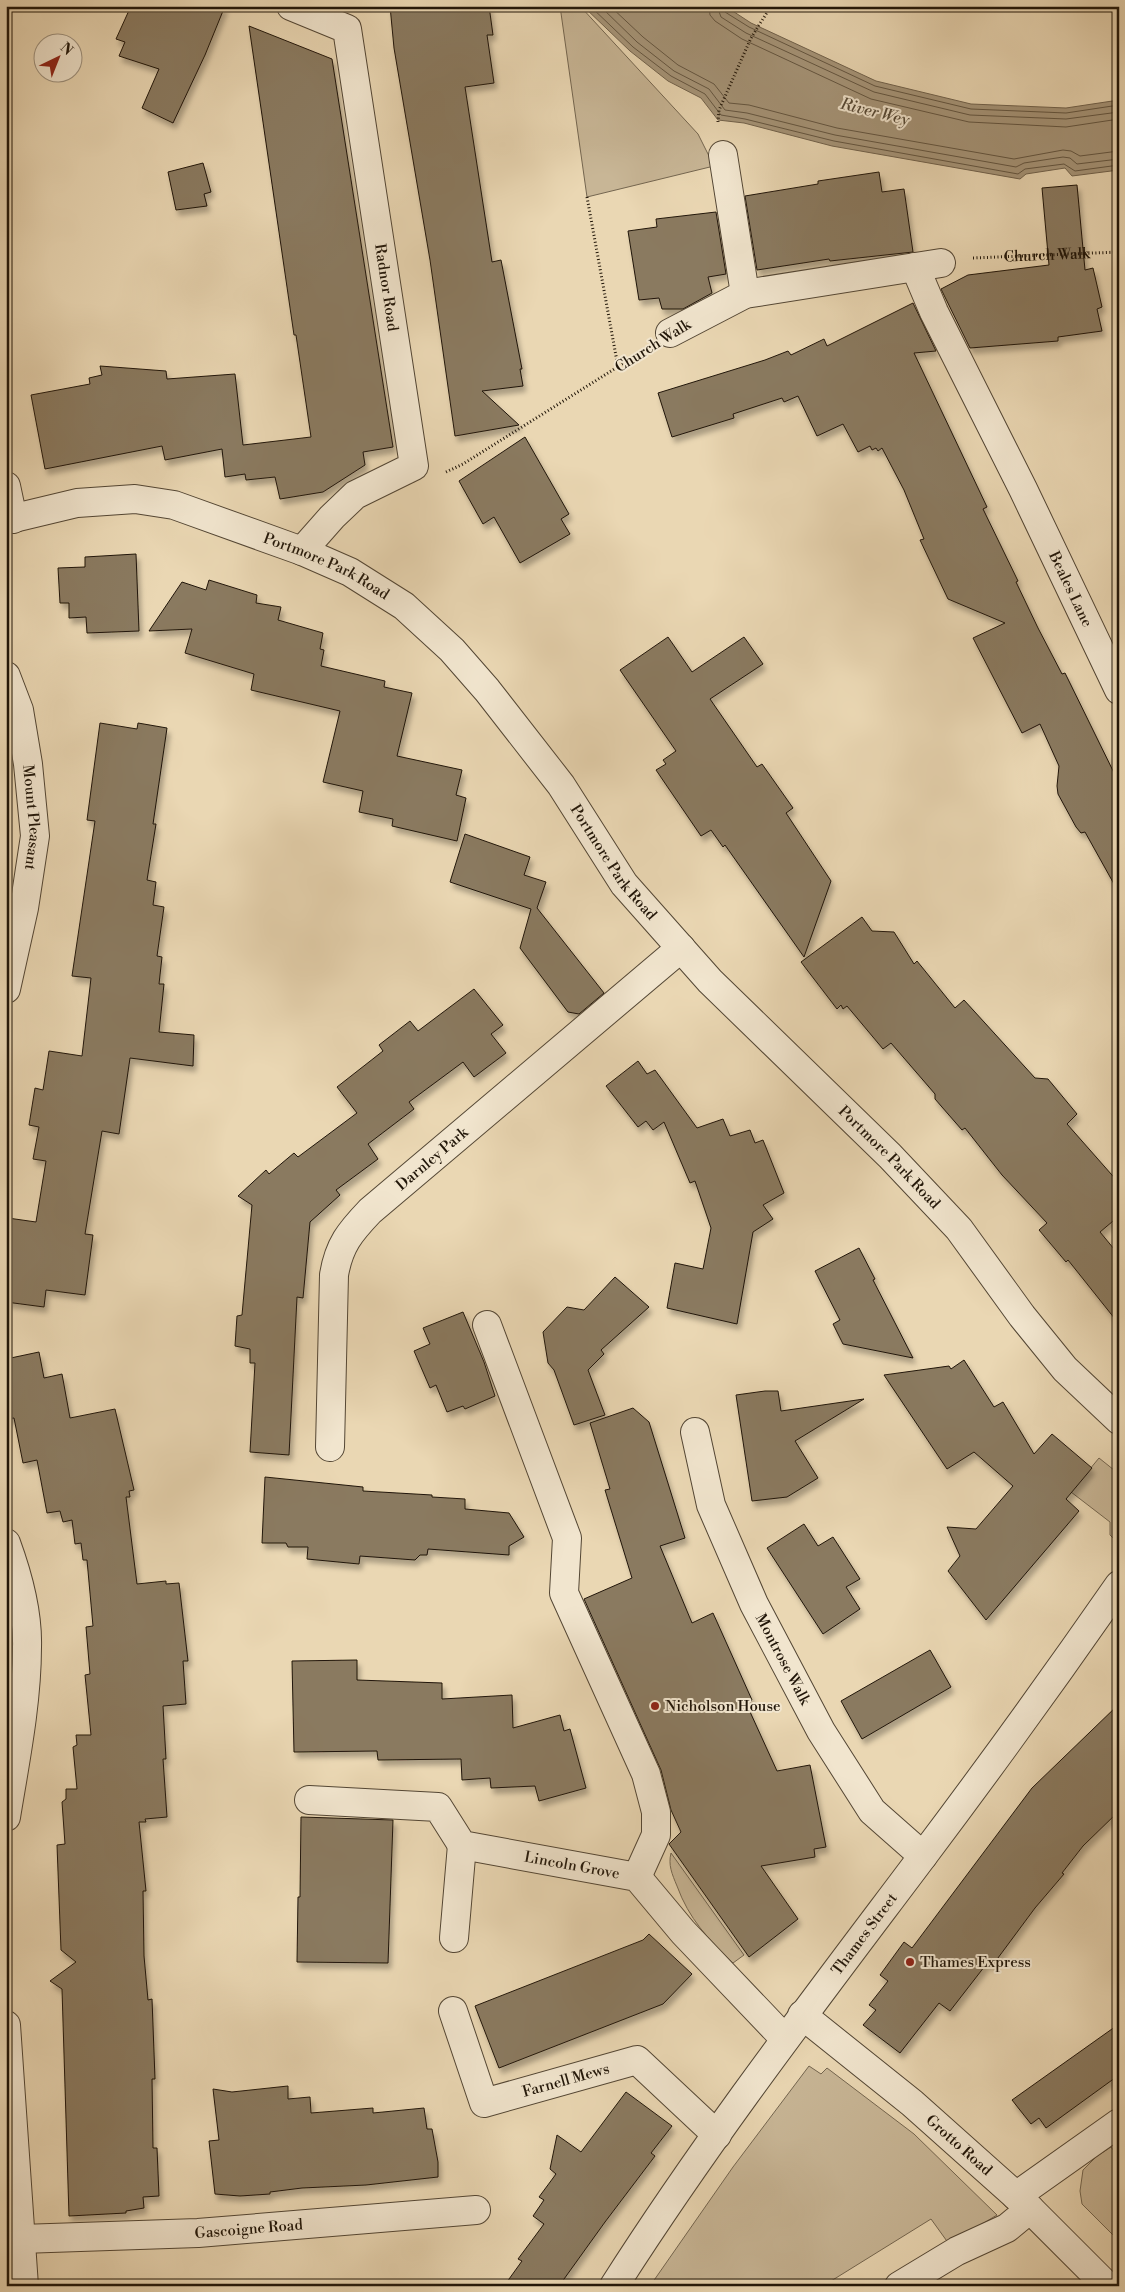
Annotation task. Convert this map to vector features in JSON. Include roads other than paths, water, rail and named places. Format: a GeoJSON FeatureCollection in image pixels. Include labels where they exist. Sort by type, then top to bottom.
{"type":"FeatureCollection","features":[{"type":"Feature","properties":{"kind":"street","name":"Radnor Road"},"geometry":{"type":"LineString","coordinates":[[291,6],[347,29],[414,466],[355,495],[332,517],[302,551]]}},
{"type":"Feature","properties":{"kind":"street"},"geometry":{"type":"LineString","coordinates":[[723,155],[745,294]]}},
{"type":"Feature","properties":{"kind":"street","name":"Church Walk"},"geometry":{"type":"LineString","coordinates":[[670,333],[745,294],[928,265],[934,312],[1023,489]]}},
{"type":"Feature","properties":{"kind":"street"},"geometry":{"type":"LineString","coordinates":[[6,486],[9,519]]}},
{"type":"Feature","properties":{"kind":"street","name":"Beales Lane"},"geometry":{"type":"LineString","coordinates":[[1023,489],[1119,690]]}},
{"type":"Feature","properties":{"kind":"street","name":"Portmore Park Road"},"geometry":{"type":"LineString","coordinates":[[9,519],[77,503],[135,499],[174,505],[302,551],[350,572],[404,606],[452,650],[487,690],[562,785],[624,884],[710,981],[890,1156],[960,1229],[1022,1316],[1066,1369],[1119,1420]]}},
{"type":"Feature","properties":{"kind":"street","name":"Mount Pleasant"},"geometry":{"type":"LineString","coordinates":[[6,676],[19,710],[28,764],[35,836],[24,908],[6,990]]}},
{"type":"Feature","properties":{"kind":"street","name":"Darnley Park"},"geometry":{"type":"LineString","coordinates":[[330,1447],[334,1275],[336,1263],[348,1234],[370,1211],[681,948]]}},
{"type":"Feature","properties":{"kind":"street"},"geometry":{"type":"LineString","coordinates":[[487,1325],[567,1538],[564,1593],[646,1774],[656,1812],[656,1835],[637,1877]]}},
{"type":"Feature","properties":{"kind":"street","name":"Montrose Walk"},"geometry":{"type":"LineString","coordinates":[[695,1432],[710,1505],[754,1604],[821,1731],[872,1811],[923,1856]]}},
{"type":"Feature","properties":{"kind":"street"},"geometry":{"type":"LineString","coordinates":[[6,1543],[18,1576],[28,1646],[19,1737],[6,1817]]}},
{"type":"Feature","properties":{"kind":"street","name":"Thames Street"},"geometry":{"type":"LineString","coordinates":[[614,2286],[652,2225],[785,2038],[1044,1692],[1119,1585]]}},
{"type":"Feature","properties":{"kind":"street"},"geometry":{"type":"LineString","coordinates":[[309,1800],[438,1807],[462,1845],[454,1938]]}},
{"type":"Feature","properties":{"kind":"street","name":"Lincoln Grove"},"geometry":{"type":"LineString","coordinates":[[462,1845],[637,1877],[670,1917],[785,2038]]}},
{"type":"Feature","properties":{"kind":"street","name":"Farnell Mews"},"geometry":{"type":"LineString","coordinates":[[453,2011],[484,2103],[637,2060],[717,2135]]}},
{"type":"Feature","properties":{"kind":"street","name":"Grotto Road"},"geometry":{"type":"LineString","coordinates":[[802,2015],[912,2103],[1023,2203],[1107,2286]]}},
{"type":"Feature","properties":{"kind":"street"},"geometry":{"type":"LineString","coordinates":[[6,2025],[24,2286]]}},
{"type":"Feature","properties":{"kind":"street"},"geometry":{"type":"LineString","coordinates":[[899,2286],[957,2250],[1007,2228],[1023,2203],[1119,2123]]}},
{"type":"Feature","properties":{"kind":"street","name":"Gascoigne Road"},"geometry":{"type":"LineString","coordinates":[[21,2239],[198,2233],[476,2210]]}},
{"type":"Feature","properties":{"kind":"water","name":"River Wey"},"geometry":{"type":"Polygon","coordinates":[[[583,6],[725,6],[751,23],[876,81],[971,104],[1066,108],[1119,100],[1119,170],[1072,176],[1065,168],[1026,174],[1020,179],[832,146],[744,123],[718,120],[701,98],[668,81],[630,51],[583,6]]]}},
{"type":"Feature","properties":{"kind":"place","name":"Nicholson House"},"geometry":{"type":"Point","coordinates":[655,1706]}},
{"type":"Feature","properties":{"kind":"place","name":"Thames Express"},"geometry":{"type":"Point","coordinates":[910,1962]}}]}
